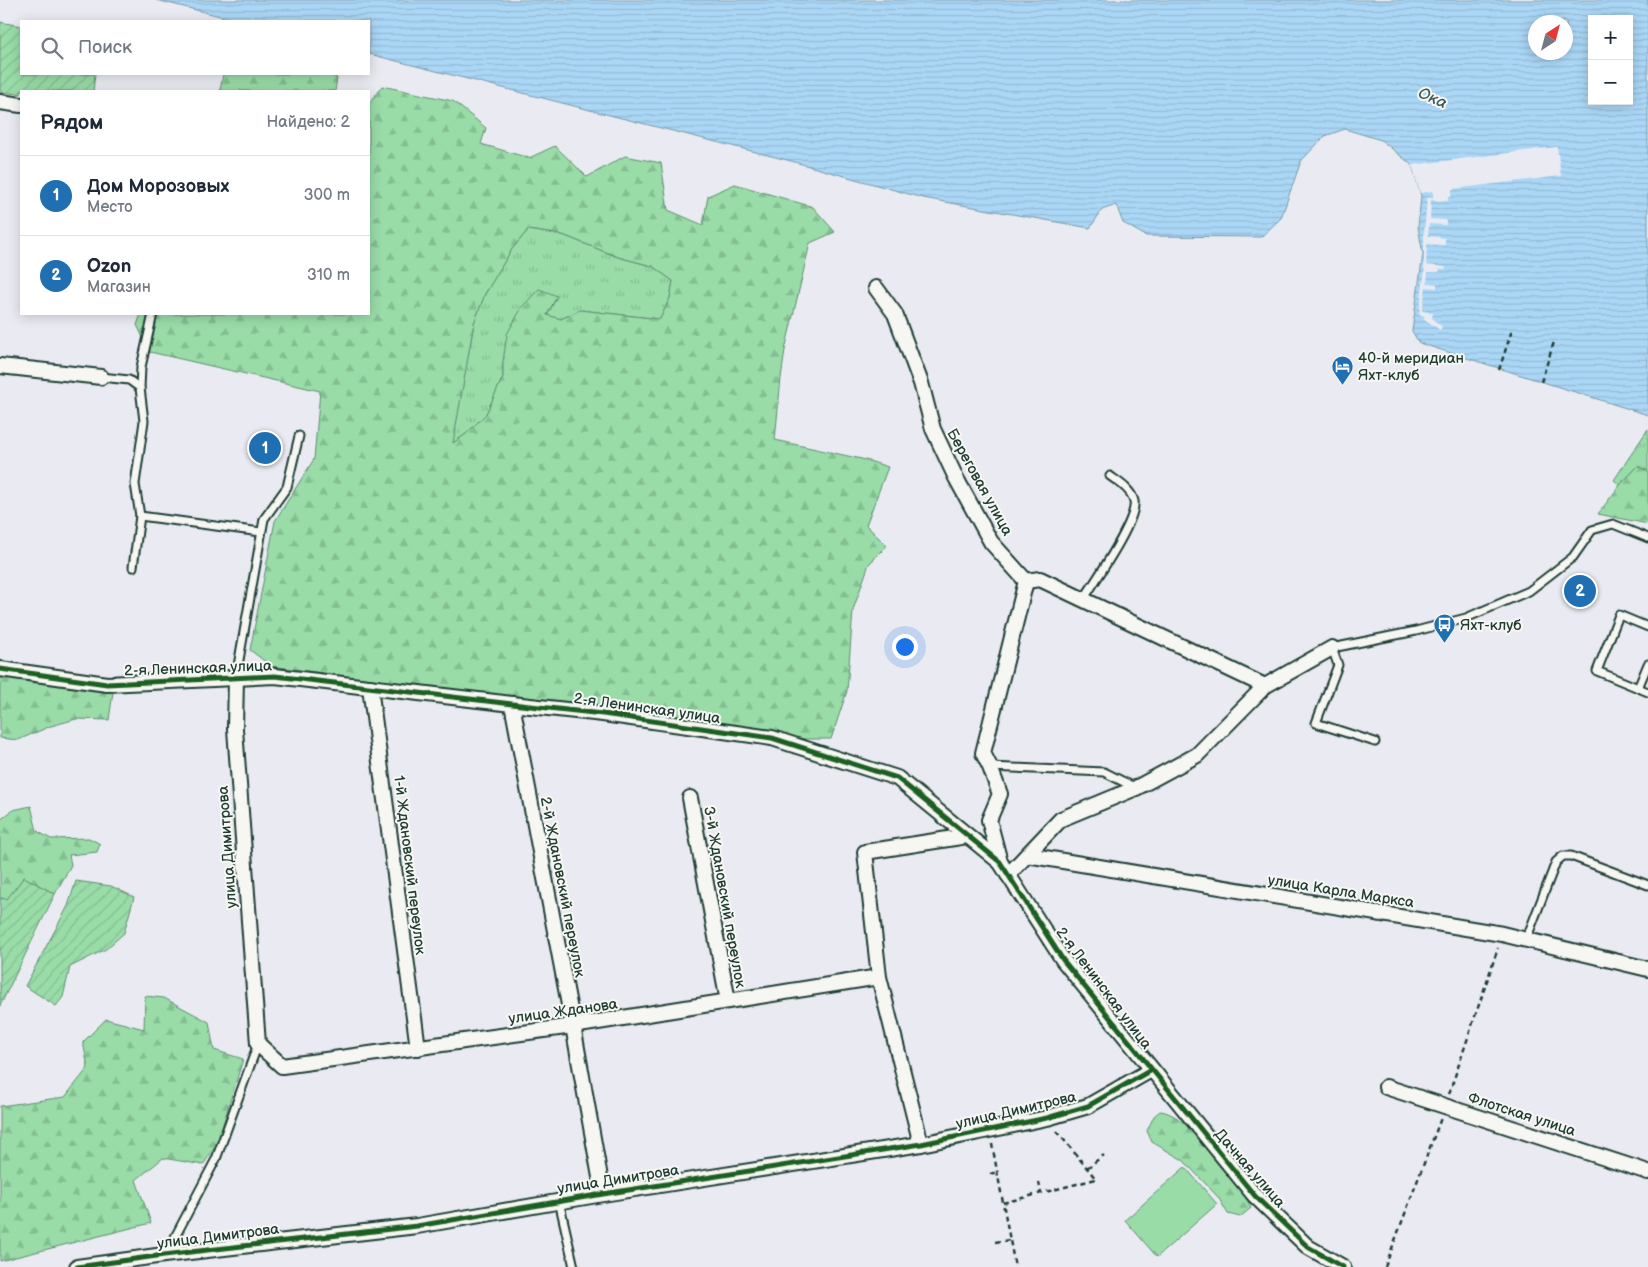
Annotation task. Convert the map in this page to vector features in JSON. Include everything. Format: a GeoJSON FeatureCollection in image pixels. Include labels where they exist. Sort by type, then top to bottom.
{"type":"FeatureCollection","features":[{"type":"Feature","properties":{"kind":"street"},"geometry":{"type":"LineString","coordinates":[[0,102],[20,105]]}},
{"type":"Feature","properties":{"kind":"street","name":"Береговая улица"},"geometry":{"type":"LineString","coordinates":[[876,288],[895,314],[921,383],[932,429],[956,478],[991,542],[1026,581]]}},
{"type":"Feature","properties":{"kind":"street"},"geometry":{"type":"LineString","coordinates":[[0,366],[101,377]]}},
{"type":"Feature","properties":{"kind":"street"},"geometry":{"type":"LineString","coordinates":[[1000,862],[989,820],[1000,794],[990,767],[982,753],[1026,581],[1040,579],[1264,686]]}},
{"type":"Feature","properties":{"kind":"street"},"geometry":{"type":"LineString","coordinates":[[1008,875],[1061,819],[1136,788],[1197,755],[1264,686],[1332,648]]}},
{"type":"Feature","properties":{"kind":"street","name":"2-я Ленинская улица"},"geometry":{"type":"LineString","coordinates":[[0,669],[107,684],[275,676],[603,714],[772,738],[897,778],[1000,862],[1063,960],[1151,1070]]}},
{"type":"Feature","properties":{"kind":"street","name":"улица Димитрова"},"geometry":{"type":"LineString","coordinates":[[236,677],[235,729],[258,1044]]}},
{"type":"Feature","properties":{"kind":"street","name":"1-й Ждановский переулок"},"geometry":{"type":"LineString","coordinates":[[370,687],[418,1048]]}},
{"type":"Feature","properties":{"kind":"street","name":"2-й Ждановский переулок"},"geometry":{"type":"LineString","coordinates":[[512,704],[603,1194]]}},
{"type":"Feature","properties":{"kind":"street","name":"3-й Ждановский переулок"},"geometry":{"type":"LineString","coordinates":[[690,798],[728,1001]]}},
{"type":"Feature","properties":{"kind":"street"},"geometry":{"type":"LineString","coordinates":[[921,1144],[879,977],[865,852],[967,836]]}},
{"type":"Feature","properties":{"kind":"street","name":"улица Карла Маркса"},"geometry":{"type":"LineString","coordinates":[[1027,855],[1502,934],[1648,969]]}},
{"type":"Feature","properties":{"kind":"street","name":"улица Жданова"},"geometry":{"type":"LineString","coordinates":[[258,1044],[282,1066],[573,1026],[879,977]]}},
{"type":"Feature","properties":{"kind":"street","name":"улица Димитрова"},"geometry":{"type":"LineString","coordinates":[[77,1267],[417,1226],[559,1201],[921,1144],[1046,1118],[1088,1106],[1151,1070]]}},
{"type":"Feature","properties":{"kind":"street","name":"Дачная улица"},"geometry":{"type":"LineString","coordinates":[[1151,1070],[1255,1196],[1308,1247],[1343,1267]]}},
{"type":"Feature","properties":{"kind":"street","name":"Флотская улица"},"geometry":{"type":"LineString","coordinates":[[1386,1087],[1648,1172]]}},
{"type":"Feature","properties":{"kind":"lane"},"geometry":{"type":"LineString","coordinates":[[133,567],[140,516],[135,484],[144,421],[140,388],[141,367],[153,315]]}},
{"type":"Feature","properties":{"kind":"lane"},"geometry":{"type":"LineString","coordinates":[[101,377],[129,380],[140,388]]}},
{"type":"Feature","properties":{"kind":"lane"},"geometry":{"type":"LineString","coordinates":[[236,677],[264,519],[286,487],[299,436]]}},
{"type":"Feature","properties":{"kind":"lane"},"geometry":{"type":"LineString","coordinates":[[1083,600],[1106,564],[1134,511],[1134,499],[1126,488],[1110,476]]}},
{"type":"Feature","properties":{"kind":"lane"},"geometry":{"type":"LineString","coordinates":[[140,516],[261,532]]}},
{"type":"Feature","properties":{"kind":"lane"},"geometry":{"type":"LineString","coordinates":[[1375,742],[1316,723],[1338,665],[1332,648],[1416,631],[1466,618],[1529,591],[1573,557],[1592,530],[1613,524],[1648,538]]}},
{"type":"Feature","properties":{"kind":"lane"},"geometry":{"type":"LineString","coordinates":[[1648,628],[1619,616],[1596,671],[1648,692]]}},
{"type":"Feature","properties":{"kind":"lane"},"geometry":{"type":"LineString","coordinates":[[1638,688],[1648,664]]}},
{"type":"Feature","properties":{"kind":"lane"},"geometry":{"type":"LineString","coordinates":[[990,767],[1104,772],[1136,788]]}},
{"type":"Feature","properties":{"kind":"lane"},"geometry":{"type":"LineString","coordinates":[[1526,940],[1556,862],[1563,856],[1571,856],[1648,885]]}},
{"type":"Feature","properties":{"kind":"lane"},"geometry":{"type":"LineString","coordinates":[[173,1254],[175,1237],[216,1159],[258,1044]]}},
{"type":"Feature","properties":{"kind":"lane"},"geometry":{"type":"LineString","coordinates":[[559,1201],[574,1267]]}},
{"type":"Feature","properties":{"kind":"path"},"geometry":{"type":"LineString","coordinates":[[1499,370],[1512,330]]}},
{"type":"Feature","properties":{"kind":"path"},"geometry":{"type":"LineString","coordinates":[[1541,382],[1554,342]]}},
{"type":"Feature","properties":{"kind":"path"},"geometry":{"type":"LineString","coordinates":[[1004,1203],[1096,1179],[1046,1118]]}},
{"type":"Feature","properties":{"kind":"path"},"geometry":{"type":"LineString","coordinates":[[990,1130],[1015,1267]]}},
{"type":"Feature","properties":{"kind":"path"},"geometry":{"type":"LineString","coordinates":[[1087,1168],[1104,1155]]}},
{"type":"Feature","properties":{"kind":"path"},"geometry":{"type":"LineString","coordinates":[[990,1174],[998,1172]]}},
{"type":"Feature","properties":{"kind":"path"},"geometry":{"type":"LineString","coordinates":[[1039,1182],[1041,1193]]}},
{"type":"Feature","properties":{"kind":"path"},"geometry":{"type":"LineString","coordinates":[[995,1242],[1010,1240]]}},
{"type":"Feature","properties":{"kind":"green space"},"geometry":{"type":"Polygon","coordinates":[[[0,22],[20,26],[20,75],[95,75],[93,90],[20,90],[20,94],[0,92],[0,22]]]}},
{"type":"Feature","properties":{"kind":"green space"},"geometry":{"type":"Polygon","coordinates":[[[223,75],[330,75],[337,78],[335,90],[220,90],[223,75]]]}},
{"type":"Feature","properties":{"kind":"green space"},"geometry":{"type":"Polygon","coordinates":[[[382,86],[453,101],[486,128],[481,144],[529,158],[555,146],[587,177],[625,156],[661,163],[668,210],[703,225],[708,196],[735,184],[813,207],[835,232],[810,243],[785,350],[775,440],[866,460],[888,467],[866,525],[887,546],[869,564],[853,610],[847,691],[831,739],[802,739],[271,666],[250,650],[275,521],[314,459],[320,391],[150,352],[137,325],[141,315],[370,315],[370,103],[382,86]],[[528,230],[512,249],[485,294],[474,323],[453,443],[466,434],[486,414],[503,377],[507,334],[522,307],[539,289],[557,296],[547,315],[561,319],[580,310],[660,319],[670,298],[673,281],[652,266],[618,257],[563,235],[528,230]]]}},
{"type":"Feature","properties":{"kind":"green space"},"geometry":{"type":"Polygon","coordinates":[[[528,230],[563,235],[618,257],[652,266],[673,281],[670,298],[660,319],[580,310],[561,319],[547,316],[557,296],[503,362],[503,377],[486,414],[466,434],[452,444],[474,323],[485,294],[512,249],[528,230]]]}},
{"type":"Feature","properties":{"kind":"green space"},"geometry":{"type":"Polygon","coordinates":[[[1648,429],[1648,471],[1638,466],[1620,485],[1614,480],[1648,429]]]}},
{"type":"Feature","properties":{"kind":"green space"},"geometry":{"type":"Polygon","coordinates":[[[1638,466],[1648,471],[1648,524],[1598,514],[1620,485],[1638,466]]]}},
{"type":"Feature","properties":{"kind":"green space"},"geometry":{"type":"Polygon","coordinates":[[[0,674],[113,692],[109,720],[76,719],[51,726],[18,740],[0,738],[0,674]]]}},
{"type":"Feature","properties":{"kind":"green space"},"geometry":{"type":"Polygon","coordinates":[[[31,806],[37,831],[51,839],[89,838],[100,844],[97,852],[69,855],[71,865],[55,894],[24,877],[7,900],[0,898],[0,820],[13,810],[31,806]]]}},
{"type":"Feature","properties":{"kind":"green space"},"geometry":{"type":"Polygon","coordinates":[[[24,877],[55,894],[0,1006],[0,898],[7,899],[24,877]]]}},
{"type":"Feature","properties":{"kind":"green space"},"geometry":{"type":"Polygon","coordinates":[[[76,881],[111,886],[134,897],[124,933],[106,949],[70,967],[63,997],[56,1006],[25,986],[68,906],[76,881]]]}},
{"type":"Feature","properties":{"kind":"green space"},"geometry":{"type":"Polygon","coordinates":[[[145,996],[164,998],[209,1022],[214,1050],[243,1059],[217,1144],[203,1165],[163,1158],[136,1180],[151,1223],[0,1261],[0,1106],[65,1097],[88,1068],[83,1042],[106,1019],[144,1029],[145,996]]]}},
{"type":"Feature","properties":{"kind":"green space"},"geometry":{"type":"Polygon","coordinates":[[[1160,1111],[1176,1117],[1196,1134],[1232,1179],[1251,1208],[1240,1217],[1228,1214],[1218,1197],[1183,1160],[1152,1142],[1147,1131],[1154,1116],[1160,1111]]]}},
{"type":"Feature","properties":{"kind":"green space"},"geometry":{"type":"Polygon","coordinates":[[[1185,1167],[1217,1204],[1157,1257],[1125,1220],[1185,1167]]]}},
{"type":"Feature","properties":{"kind":"water","name":"Ока"},"geometry":{"type":"Polygon","coordinates":[[[156,0],[1648,0],[1648,415],[1419,343],[1412,331],[1423,254],[1418,227],[1421,196],[1412,165],[1381,140],[1345,129],[1325,136],[1301,161],[1281,218],[1261,237],[1146,236],[1123,223],[1116,205],[1102,210],[1090,228],[923,198],[791,161],[370,54],[370,20],[236,20],[156,0]]]}},
{"type":"Feature","properties":{"kind":"pier"},"geometry":{"type":"Polygon","coordinates":[[[1557,147],[1561,176],[1452,189],[1451,197],[1448,197],[1448,201],[1431,200],[1430,219],[1446,220],[1446,225],[1429,224],[1428,236],[1445,238],[1445,245],[1427,244],[1426,265],[1446,267],[1445,269],[1440,269],[1439,272],[1428,272],[1427,283],[1437,284],[1437,288],[1426,287],[1422,311],[1433,313],[1432,318],[1442,327],[1440,330],[1423,318],[1425,316],[1419,315],[1425,269],[1424,234],[1427,198],[1433,197],[1433,191],[1420,193],[1412,165],[1557,147]]]}},
{"type":"Feature","properties":{"kind":"cycle path"},"geometry":{"type":"LineString","coordinates":[[0,669],[107,684],[275,676],[603,714],[772,738],[897,778],[1000,862],[1063,960],[1255,1196],[1308,1247],[1343,1267]]}},
{"type":"Feature","properties":{"kind":"cycle path"},"geometry":{"type":"LineString","coordinates":[[77,1267],[417,1226],[603,1194],[921,1144],[1047,1118],[1088,1106],[1151,1070]]}},
{"type":"Feature","properties":{"kind":"place","name":"40-й меридиан Яхт-клуб"},"geometry":{"type":"Point","coordinates":[1342,386]}},
{"type":"Feature","properties":{"kind":"place","name":"Дом Морозовых"},"geometry":{"type":"Point","coordinates":[265,448]}},
{"type":"Feature","properties":{"kind":"place","name":"Ozon"},"geometry":{"type":"Point","coordinates":[1580,591]}},
{"type":"Feature","properties":{"kind":"place","name":"Яхт-клуб"},"geometry":{"type":"Point","coordinates":[1444,644]}}]}
